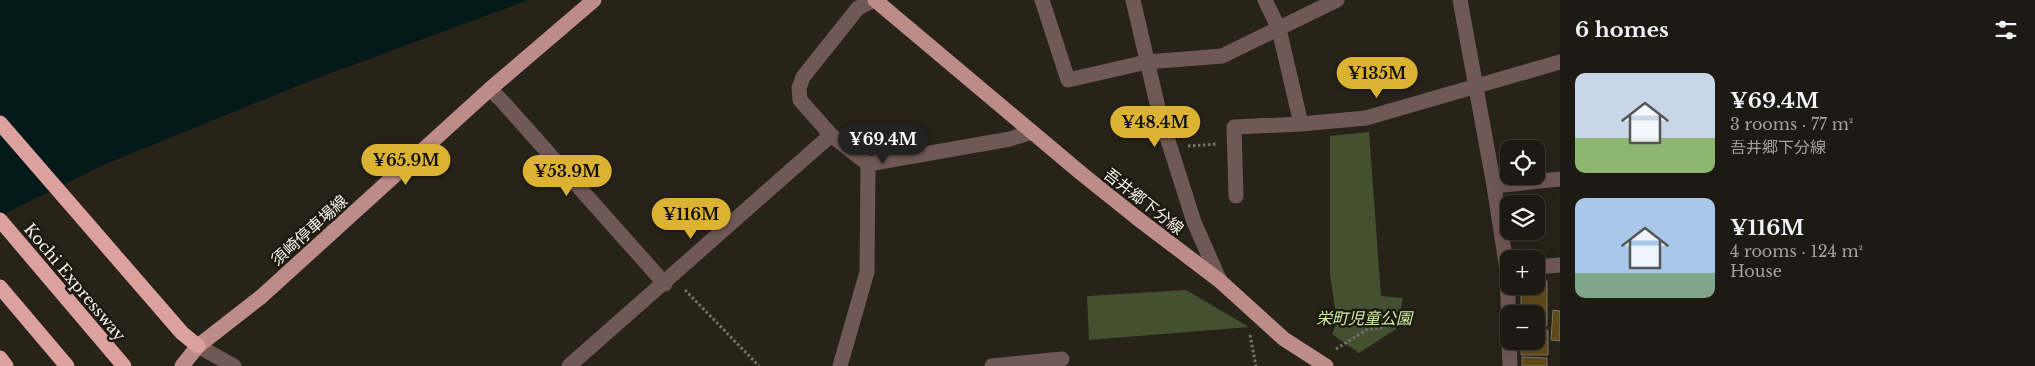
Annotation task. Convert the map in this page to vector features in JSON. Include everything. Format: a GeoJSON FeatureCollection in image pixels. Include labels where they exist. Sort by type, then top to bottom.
{"type":"FeatureCollection","features":[{"type":"Feature","properties":{"kind":"highway"},"geometry":{"type":"LineString","coordinates":[[0,123],[182,333],[198,346]]}},
{"type":"Feature","properties":{"kind":"highway","name":"Kochi Expressway"},"geometry":{"type":"LineString","coordinates":[[0,220],[124,366]]}},
{"type":"Feature","properties":{"kind":"highway"},"geometry":{"type":"LineString","coordinates":[[0,287],[67,366]]}},
{"type":"Feature","properties":{"kind":"highway"},"geometry":{"type":"LineString","coordinates":[[0,358],[6,366]]}},
{"type":"Feature","properties":{"kind":"main road","name":"須崎停車場線"},"geometry":{"type":"LineString","coordinates":[[182,366],[198,346],[262,296],[490,90],[594,0]]}},
{"type":"Feature","properties":{"kind":"main road","name":"吾井郷下分線"},"geometry":{"type":"LineString","coordinates":[[875,0],[1137,218],[1220,281],[1284,339],[1326,366]]}},
{"type":"Feature","properties":{"kind":"street"},"geometry":{"type":"LineString","coordinates":[[875,0],[858,8],[803,77],[799,88],[800,100],[831,135],[868,164],[1010,139],[1032,132]]}},
{"type":"Feature","properties":{"kind":"street"},"geometry":{"type":"LineString","coordinates":[[1042,0],[1068,80],[1147,62],[1222,56],[1337,0]]}},
{"type":"Feature","properties":{"kind":"street"},"geometry":{"type":"LineString","coordinates":[[1133,0],[1159,112],[1170,148],[1194,222],[1220,281]]}},
{"type":"Feature","properties":{"kind":"street"},"geometry":{"type":"LineString","coordinates":[[1264,0],[1279,29],[1301,124]]}},
{"type":"Feature","properties":{"kind":"street"},"geometry":{"type":"LineString","coordinates":[[1460,0],[1505,250]]}},
{"type":"Feature","properties":{"kind":"street"},"geometry":{"type":"LineString","coordinates":[[1236,196],[1234,127],[1301,124],[1366,118],[1560,62]]}},
{"type":"Feature","properties":{"kind":"street"},"geometry":{"type":"LineString","coordinates":[[490,90],[668,280]]}},
{"type":"Feature","properties":{"kind":"street"},"geometry":{"type":"LineString","coordinates":[[573,365],[831,135]]}},
{"type":"Feature","properties":{"kind":"street"},"geometry":{"type":"LineString","coordinates":[[840,366],[867,272],[868,164]]}},
{"type":"Feature","properties":{"kind":"street"},"geometry":{"type":"LineString","coordinates":[[1494,186],[1560,178]]}},
{"type":"Feature","properties":{"kind":"street"},"geometry":{"type":"LineString","coordinates":[[1545,266],[1560,265]]}},
{"type":"Feature","properties":{"kind":"street"},"geometry":{"type":"LineString","coordinates":[[198,346],[234,366]]}},
{"type":"Feature","properties":{"kind":"street"},"geometry":{"type":"LineString","coordinates":[[1509,350],[1510,366]]}},
{"type":"Feature","properties":{"kind":"street"},"geometry":{"type":"LineString","coordinates":[[992,366],[1062,359]]}},
{"type":"Feature","properties":{"kind":"path"},"geometry":{"type":"LineString","coordinates":[[1170,148],[1233,142]]}},
{"type":"Feature","properties":{"kind":"path"},"geometry":{"type":"LineString","coordinates":[[668,280],[759,366]]}},
{"type":"Feature","properties":{"kind":"path"},"geometry":{"type":"LineString","coordinates":[[1336,348],[1368,329],[1386,326]]}},
{"type":"Feature","properties":{"kind":"path"},"geometry":{"type":"LineString","coordinates":[[1249,327],[1256,366]]}},
{"type":"Feature","properties":{"kind":"green space","name":"栄町児童公園"},"geometry":{"type":"Polygon","coordinates":[[[1369,132],[1381,296],[1403,298],[1396,329],[1359,353],[1332,334],[1337,323],[1330,274],[1330,136],[1369,132]]]}},
{"type":"Feature","properties":{"kind":"green space"},"geometry":{"type":"Polygon","coordinates":[[[1186,290],[1249,327],[1089,340],[1087,296],[1186,290]]]}},
{"type":"Feature","properties":{"kind":"shaded area"},"geometry":{"type":"Polygon","coordinates":[[[0,0],[528,0],[307,82],[103,165],[0,216],[0,0]]]}},
{"type":"Feature","properties":{"kind":"building"},"geometry":{"type":"Polygon","coordinates":[[[1545,281],[1547,281],[1547,326],[1545,326],[1545,305],[1521,305],[1521,295],[1545,295],[1545,281]]]}},
{"type":"Feature","properties":{"kind":"building"},"geometry":{"type":"Polygon","coordinates":[[[1553,310],[1560,311],[1560,341],[1551,340],[1553,310]]]}},
{"type":"Feature","properties":{"kind":"building"},"geometry":{"type":"Polygon","coordinates":[[[1545,330],[1548,330],[1548,355],[1521,355],[1521,350],[1545,350],[1545,330]]]}},
{"type":"Feature","properties":{"kind":"building"},"geometry":{"type":"Polygon","coordinates":[[[1522,357],[1547,358],[1547,366],[1522,366],[1522,357]]]}}]}
